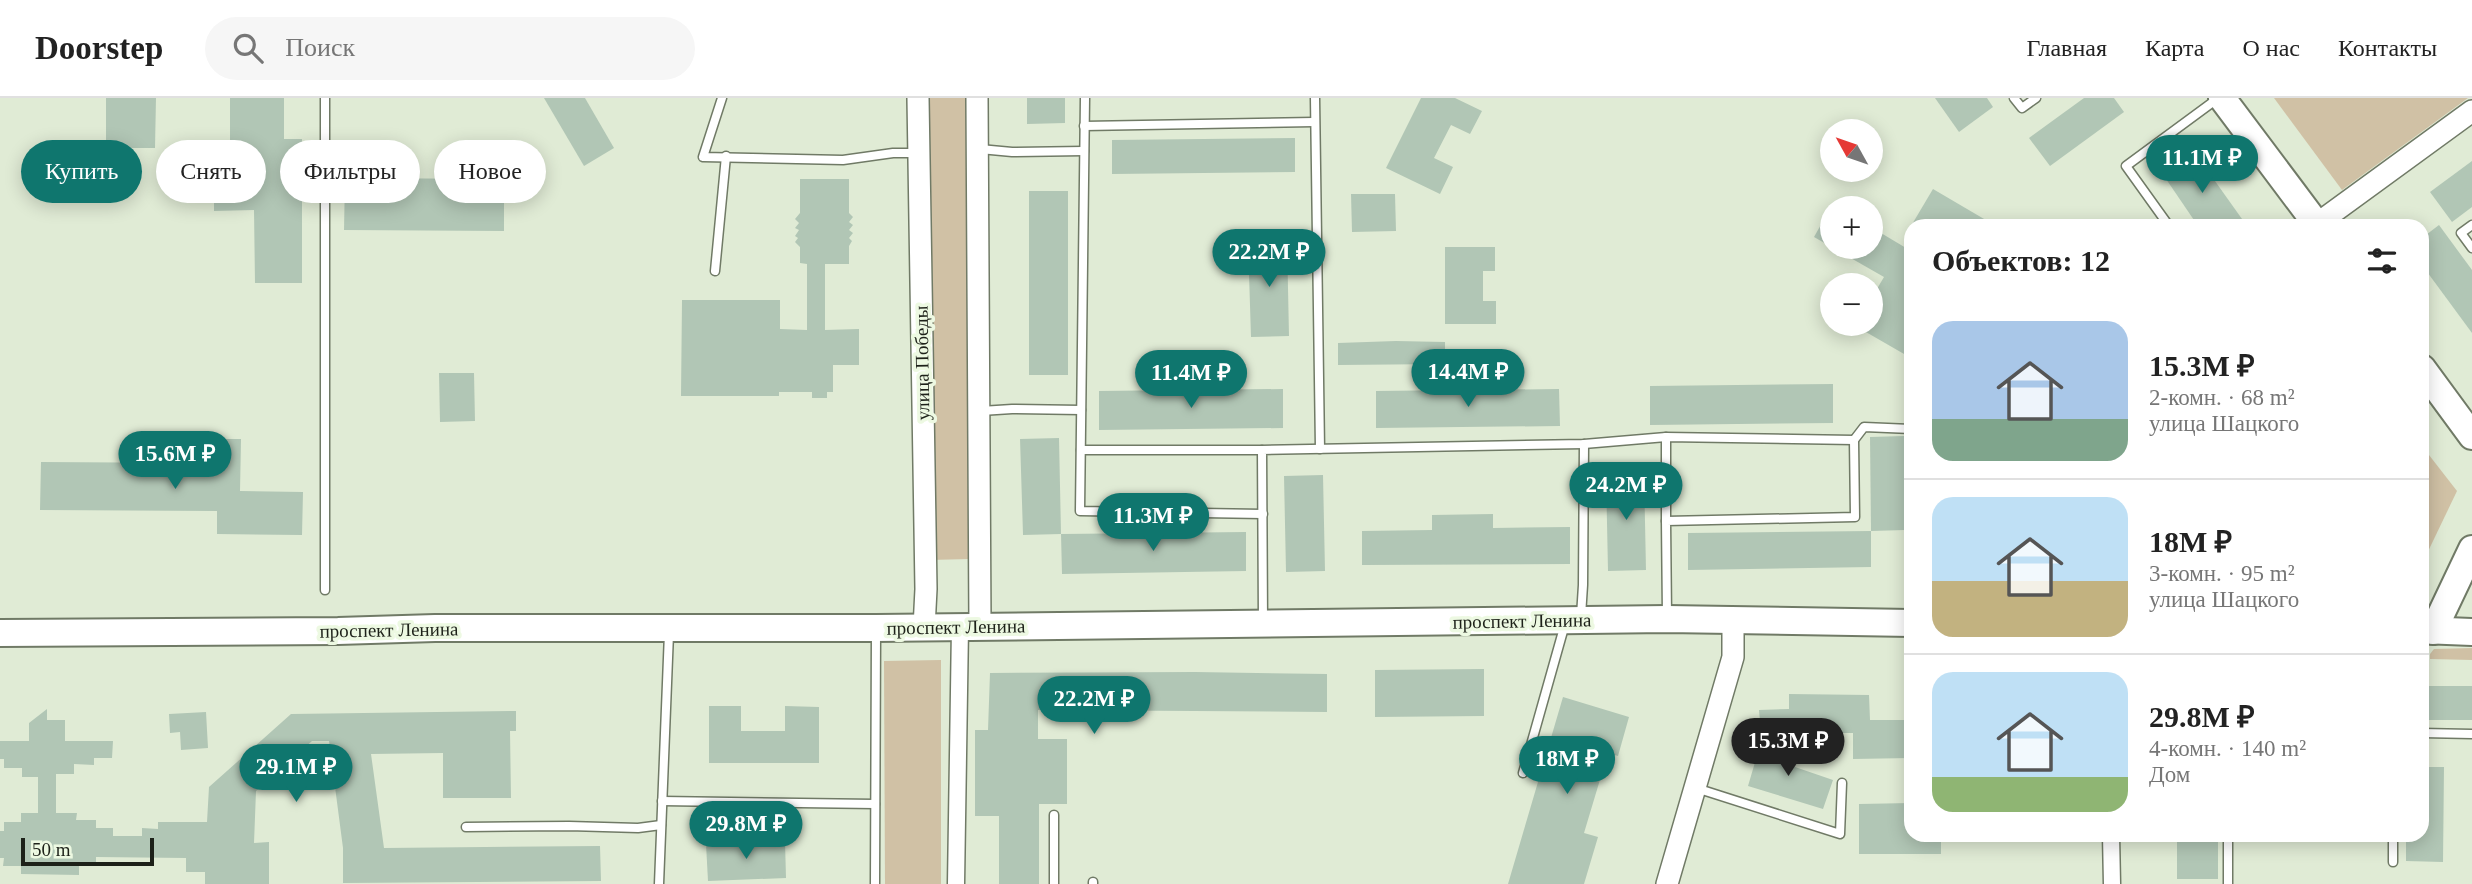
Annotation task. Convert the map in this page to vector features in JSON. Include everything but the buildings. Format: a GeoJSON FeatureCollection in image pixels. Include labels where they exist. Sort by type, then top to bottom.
{"type":"FeatureCollection","features":[{"type":"Feature","properties":{"kind":"main road"},"geometry":{"type":"LineString","coordinates":[[2220,98],[2313,219]]}},
{"type":"Feature","properties":{"kind":"main road"},"geometry":{"type":"LineString","coordinates":[[2429,378],[2472,436]]}},
{"type":"Feature","properties":{"kind":"main road"},"geometry":{"type":"LineString","coordinates":[[2429,626],[2472,549]]}},
{"type":"Feature","properties":{"kind":"main road","name":"проспект Ленина"},"geometry":{"type":"LineString","coordinates":[[0,633],[435,628],[924,628],[1667,619],[1904,623]]}},
{"type":"Feature","properties":{"kind":"main road"},"geometry":{"type":"LineString","coordinates":[[2429,630],[2472,632]]}},
{"type":"Feature","properties":{"kind":"street","name":"улица Победы"},"geometry":{"type":"LineString","coordinates":[[918,98],[924,628]]}},
{"type":"Feature","properties":{"kind":"street"},"geometry":{"type":"LineString","coordinates":[[956,884],[978,411],[977,98]]}},
{"type":"Feature","properties":{"kind":"street"},"geometry":{"type":"LineString","coordinates":[[2326,219],[2472,111]]}},
{"type":"Feature","properties":{"kind":"street"},"geometry":{"type":"LineString","coordinates":[[1667,884],[1733,657],[1733,619]]}},
{"type":"Feature","properties":{"kind":"street"},"geometry":{"type":"LineString","coordinates":[[2111,842],[2112,884]]}},
{"type":"Feature","properties":{"kind":"lane"},"geometry":{"type":"LineString","coordinates":[[325,98],[325,590]]}},
{"type":"Feature","properties":{"kind":"lane"},"geometry":{"type":"LineString","coordinates":[[722,98],[703,157],[843,160],[893,153],[918,153]]}},
{"type":"Feature","properties":{"kind":"lane"},"geometry":{"type":"LineString","coordinates":[[1085,98],[1080,512],[1263,514]]}},
{"type":"Feature","properties":{"kind":"lane"},"geometry":{"type":"LineString","coordinates":[[1315,98],[1320,449]]}},
{"type":"Feature","properties":{"kind":"lane"},"geometry":{"type":"LineString","coordinates":[[2014,98],[2022,108],[2036,98]]}},
{"type":"Feature","properties":{"kind":"lane"},"geometry":{"type":"LineString","coordinates":[[2164,219],[2126,166],[2220,98]]}},
{"type":"Feature","properties":{"kind":"lane"},"geometry":{"type":"LineString","coordinates":[[1084,126],[1314,122]]}},
{"type":"Feature","properties":{"kind":"lane"},"geometry":{"type":"LineString","coordinates":[[977,149],[1012,152],[1084,150]]}},
{"type":"Feature","properties":{"kind":"lane"},"geometry":{"type":"LineString","coordinates":[[716,271],[726,156]]}},
{"type":"Feature","properties":{"kind":"lane"},"geometry":{"type":"LineString","coordinates":[[2472,225],[2461,233],[2472,248]]}},
{"type":"Feature","properties":{"kind":"lane"},"geometry":{"type":"LineString","coordinates":[[978,411],[1081,410]]}},
{"type":"Feature","properties":{"kind":"lane"},"geometry":{"type":"LineString","coordinates":[[1666,521],[1855,517],[1854,440],[1864,427],[1904,429]]}},
{"type":"Feature","properties":{"kind":"lane"},"geometry":{"type":"LineString","coordinates":[[1081,450],[1262,450],[1584,444],[1666,436],[1854,440]]}},
{"type":"Feature","properties":{"kind":"lane"},"geometry":{"type":"LineString","coordinates":[[1666,436],[1667,619]]}},
{"type":"Feature","properties":{"kind":"lane"},"geometry":{"type":"LineString","coordinates":[[1523,773],[1583,585],[1584,444]]}},
{"type":"Feature","properties":{"kind":"lane"},"geometry":{"type":"LineString","coordinates":[[1262,450],[1263,624]]}},
{"type":"Feature","properties":{"kind":"lane"},"geometry":{"type":"LineString","coordinates":[[875,884],[876,628]]}},
{"type":"Feature","properties":{"kind":"lane"},"geometry":{"type":"LineString","coordinates":[[659,884],[669,629]]}},
{"type":"Feature","properties":{"kind":"lane"},"geometry":{"type":"LineString","coordinates":[[2429,733],[2472,734]]}},
{"type":"Feature","properties":{"kind":"lane"},"geometry":{"type":"LineString","coordinates":[[1696,788],[1840,834],[1842,783]]}},
{"type":"Feature","properties":{"kind":"lane"},"geometry":{"type":"LineString","coordinates":[[662,800],[875,804]]}},
{"type":"Feature","properties":{"kind":"lane"},"geometry":{"type":"LineString","coordinates":[[1054,815],[1054,884]]}},
{"type":"Feature","properties":{"kind":"lane"},"geometry":{"type":"LineString","coordinates":[[466,827],[638,828],[661,825]]}},
{"type":"Feature","properties":{"kind":"lane"},"geometry":{"type":"LineString","coordinates":[[2228,842],[2228,884]]}},
{"type":"Feature","properties":{"kind":"lane"},"geometry":{"type":"LineString","coordinates":[[2393,842],[2393,862]]}},
{"type":"Feature","properties":{"kind":"shaded area"},"geometry":{"type":"Polygon","coordinates":[[[928,98],[967,98],[970,559],[929,560],[928,98]]]}},
{"type":"Feature","properties":{"kind":"shaded area"},"geometry":{"type":"Polygon","coordinates":[[[2274,98],[2468,98],[2342,190],[2274,98]]]}},
{"type":"Feature","properties":{"kind":"shaded area"},"geometry":{"type":"Polygon","coordinates":[[[2429,455],[2457,491],[2429,549],[2429,455]]]}},
{"type":"Feature","properties":{"kind":"shaded area"},"geometry":{"type":"Polygon","coordinates":[[[2472,648],[2472,660],[2430,659],[2434,649],[2472,648]]]}},
{"type":"Feature","properties":{"kind":"shaded area"},"geometry":{"type":"Polygon","coordinates":[[[941,660],[941,884],[885,884],[884,661],[941,660]]]}}]}
